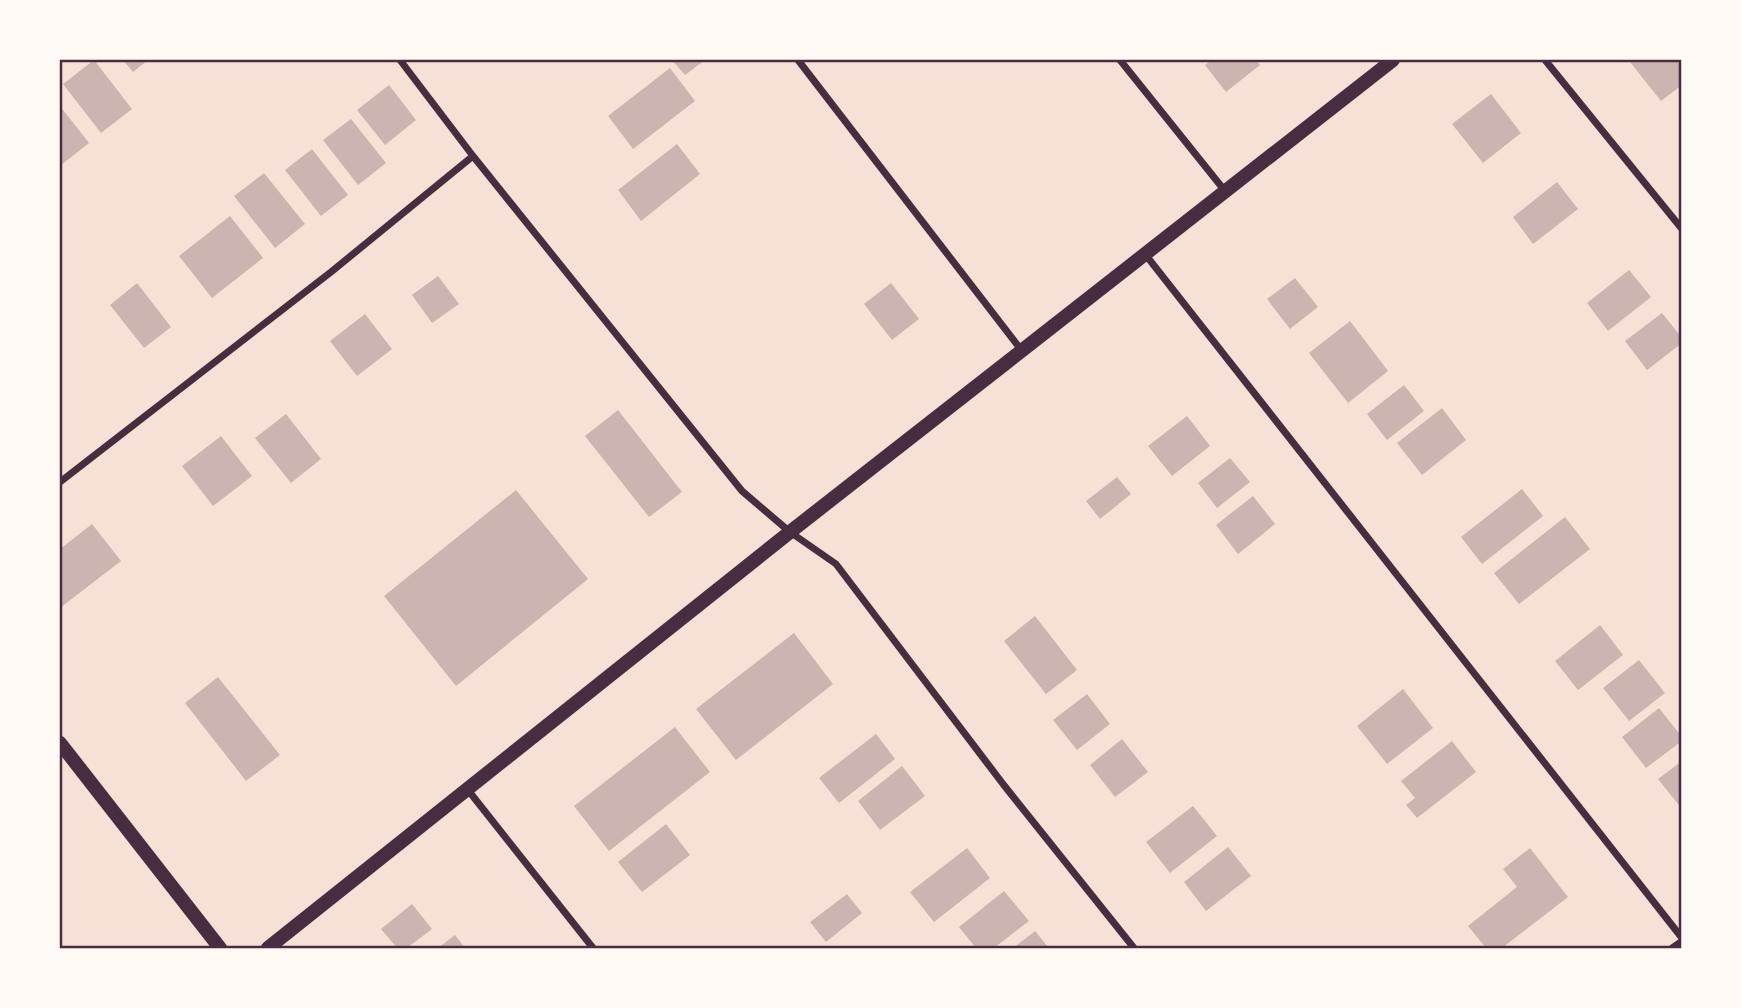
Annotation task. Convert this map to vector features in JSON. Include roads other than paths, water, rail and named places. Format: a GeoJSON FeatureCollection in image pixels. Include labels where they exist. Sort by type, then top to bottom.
{"type":"FeatureCollection","features":[{"type":"Feature","properties":{"kind":"main road"},"geometry":{"type":"LineString","coordinates":[[268,948],[790,532],[1393,60]]}},
{"type":"Feature","properties":{"kind":"main road"},"geometry":{"type":"LineString","coordinates":[[60,743],[220,948]]}},
{"type":"Feature","properties":{"kind":"street"},"geometry":{"type":"LineString","coordinates":[[400,60],[742,491],[790,532],[836,564],[1003,784],[1134,948]]}},
{"type":"Feature","properties":{"kind":"street"},"geometry":{"type":"LineString","coordinates":[[798,60],[1022,351]]}},
{"type":"Feature","properties":{"kind":"street"},"geometry":{"type":"LineString","coordinates":[[1120,60],[1225,192]]}},
{"type":"Feature","properties":{"kind":"street"},"geometry":{"type":"LineString","coordinates":[[1545,60],[1682,229]]}},
{"type":"Feature","properties":{"kind":"street"},"geometry":{"type":"LineString","coordinates":[[60,482],[331,272],[474,156]]}},
{"type":"Feature","properties":{"kind":"street"},"geometry":{"type":"LineString","coordinates":[[1145,254],[1682,939],[1672,948]]}},
{"type":"Feature","properties":{"kind":"street"},"geometry":{"type":"LineString","coordinates":[[468,790],[593,948]]}}]}
